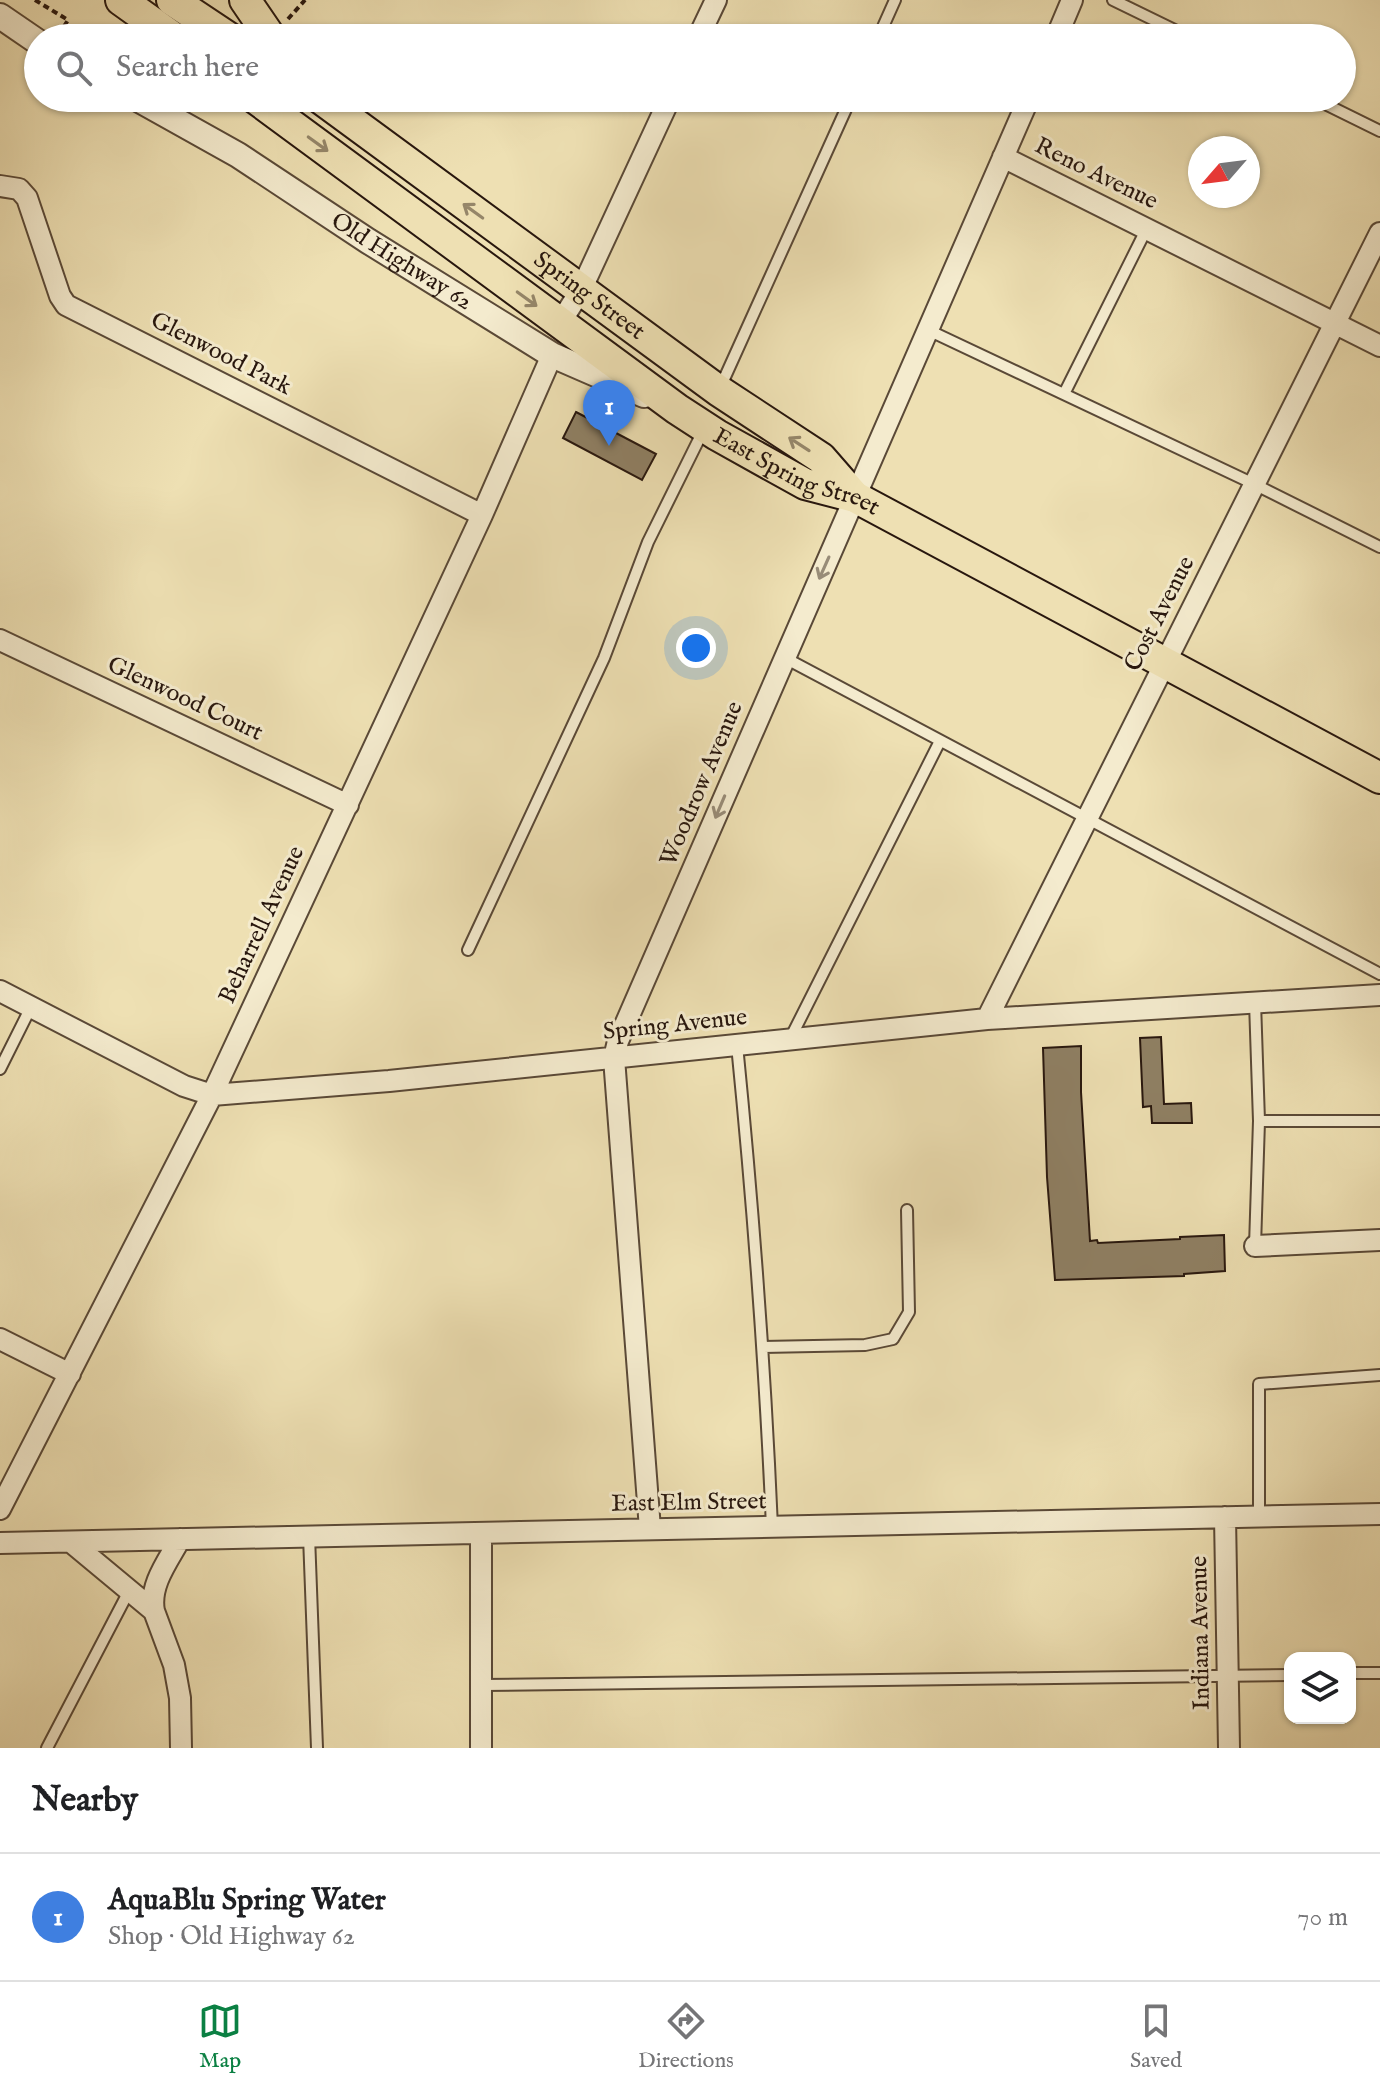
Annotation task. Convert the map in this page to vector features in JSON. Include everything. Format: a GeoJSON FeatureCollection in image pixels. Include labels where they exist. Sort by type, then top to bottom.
{"type":"FeatureCollection","features":[{"type":"Feature","properties":{"kind":"main road"},"geometry":{"type":"LineString","coordinates":[[121,0],[154,24]]}},
{"type":"Feature","properties":{"kind":"main road"},"geometry":{"type":"LineString","coordinates":[[172,0],[208,24]]}},
{"type":"Feature","properties":{"kind":"main road"},"geometry":{"type":"LineString","coordinates":[[245,0],[272,24]]}},
{"type":"Feature","properties":{"kind":"main road","name":"East Spring Street"},"geometry":{"type":"LineString","coordinates":[[274,112],[705,427],[805,484],[855,497],[1380,778]]}},
{"type":"Feature","properties":{"kind":"main road","name":"Spring Street"},"geometry":{"type":"LineString","coordinates":[[339,112],[719,391],[821,458],[855,497]]}},
{"type":"Feature","properties":{"kind":"street"},"geometry":{"type":"LineString","coordinates":[[705,24],[716,0]]}},
{"type":"Feature","properties":{"kind":"street"},"geometry":{"type":"LineString","coordinates":[[1062,24],[1072,0]]}},
{"type":"Feature","properties":{"kind":"street"},"geometry":{"type":"LineString","coordinates":[[0,16],[24,32]]}},
{"type":"Feature","properties":{"kind":"street","name":"Old Highway 62"},"geometry":{"type":"LineString","coordinates":[[161,112],[238,155],[368,241],[552,355],[677,409]]}},
{"type":"Feature","properties":{"kind":"street"},"geometry":{"type":"LineString","coordinates":[[560,323],[581,290],[664,112]]}},
{"type":"Feature","properties":{"kind":"street","name":"Woodrow Avenue"},"geometry":{"type":"LineString","coordinates":[[650,1529],[614,1058],[618,1041],[1023,112]]}},
{"type":"Feature","properties":{"kind":"street","name":"Reno Avenue"},"geometry":{"type":"LineString","coordinates":[[1003,157],[1380,346]]}},
{"type":"Feature","properties":{"kind":"street","name":"Glenwood Park"},"geometry":{"type":"LineString","coordinates":[[0,186],[19,189],[27,198],[60,296],[66,305],[482,515]]}},
{"type":"Feature","properties":{"kind":"street","name":"Cost Avenue"},"geometry":{"type":"LineString","coordinates":[[987,1019],[1380,233]]}},
{"type":"Feature","properties":{"kind":"street","name":"Beharrell Avenue"},"geometry":{"type":"LineString","coordinates":[[0,1509],[212,1095],[482,515],[552,355]]}},
{"type":"Feature","properties":{"kind":"street","name":"Glenwood Court"},"geometry":{"type":"LineString","coordinates":[[0,640],[348,805]]}},
{"type":"Feature","properties":{"kind":"street","name":"Spring Avenue"},"geometry":{"type":"LineString","coordinates":[[0,991],[184,1086],[212,1095],[389,1081],[987,1019],[1380,995]]}},
{"type":"Feature","properties":{"kind":"street"},"geometry":{"type":"LineString","coordinates":[[1255,1246],[1380,1240]]}},
{"type":"Feature","properties":{"kind":"street"},"geometry":{"type":"LineString","coordinates":[[0,1339],[70,1374]]}},
{"type":"Feature","properties":{"kind":"street","name":"East Elm Street"},"geometry":{"type":"LineString","coordinates":[[0,1543],[1380,1514]]}},
{"type":"Feature","properties":{"kind":"street","name":"Indiana Avenue"},"geometry":{"type":"LineString","coordinates":[[1225,1517],[1229,1748]]}},
{"type":"Feature","properties":{"kind":"street"},"geometry":{"type":"LineString","coordinates":[[481,1533],[481,1748]]}},
{"type":"Feature","properties":{"kind":"street"},"geometry":{"type":"LineString","coordinates":[[180,1539],[155,1586],[152,1601],[174,1665],[180,1698],[181,1748]]}},
{"type":"Feature","properties":{"kind":"street"},"geometry":{"type":"LineString","coordinates":[[71,1542],[154,1611]]}},
{"type":"Feature","properties":{"kind":"lane"},"geometry":{"type":"LineString","coordinates":[[884,24],[895,0]]}},
{"type":"Feature","properties":{"kind":"lane"},"geometry":{"type":"LineString","coordinates":[[1113,0],[1162,24]]}},
{"type":"Feature","properties":{"kind":"lane"},"geometry":{"type":"LineString","coordinates":[[719,391],[845,112]]}},
{"type":"Feature","properties":{"kind":"lane"},"geometry":{"type":"LineString","coordinates":[[1341,112],[1380,131]]}},
{"type":"Feature","properties":{"kind":"lane"},"geometry":{"type":"LineString","coordinates":[[1064,394],[1147,228]]}},
{"type":"Feature","properties":{"kind":"lane"},"geometry":{"type":"LineString","coordinates":[[928,330],[1380,547]]}},
{"type":"Feature","properties":{"kind":"lane"},"geometry":{"type":"LineString","coordinates":[[468,950],[604,658],[648,542],[705,427]]}},
{"type":"Feature","properties":{"kind":"lane"},"geometry":{"type":"LineString","coordinates":[[785,658],[1380,974]]}},
{"type":"Feature","properties":{"kind":"lane"},"geometry":{"type":"LineString","coordinates":[[789,1039],[940,741]]}},
{"type":"Feature","properties":{"kind":"lane"},"geometry":{"type":"LineString","coordinates":[[1255,1002],[1259,1121],[1255,1246]]}},
{"type":"Feature","properties":{"kind":"lane"},"geometry":{"type":"LineString","coordinates":[[0,1069],[31,1007]]}},
{"type":"Feature","properties":{"kind":"lane"},"geometry":{"type":"LineString","coordinates":[[737,1045],[751,1174],[772,1527]]}},
{"type":"Feature","properties":{"kind":"lane"},"geometry":{"type":"LineString","coordinates":[[1259,1121],[1380,1121]]}},
{"type":"Feature","properties":{"kind":"lane"},"geometry":{"type":"LineString","coordinates":[[763,1347],[865,1345],[893,1339],[909,1312],[907,1210]]}},
{"type":"Feature","properties":{"kind":"lane"},"geometry":{"type":"LineString","coordinates":[[1259,1516],[1259,1384],[1380,1375]]}},
{"type":"Feature","properties":{"kind":"lane"},"geometry":{"type":"LineString","coordinates":[[309,1536],[317,1748]]}},
{"type":"Feature","properties":{"kind":"lane"},"geometry":{"type":"LineString","coordinates":[[47,1748],[129,1591]]}},
{"type":"Feature","properties":{"kind":"lane"},"geometry":{"type":"LineString","coordinates":[[1356,1673],[1380,1673]]}},
{"type":"Feature","properties":{"kind":"lane"},"geometry":{"type":"LineString","coordinates":[[481,1685],[1284,1675]]}},
{"type":"Feature","properties":{"kind":"path"},"geometry":{"type":"LineString","coordinates":[[35,0],[68,20],[66,24]]}},
{"type":"Feature","properties":{"kind":"path"},"geometry":{"type":"LineString","coordinates":[[284,24],[305,0]]}},
{"type":"Feature","properties":{"kind":"building"},"geometry":{"type":"Polygon","coordinates":[[[576,412],[656,454],[642,480],[563,438],[576,412]]]}},
{"type":"Feature","properties":{"kind":"building"},"geometry":{"type":"Polygon","coordinates":[[[1161,1037],[1164,1104],[1191,1103],[1192,1123],[1152,1123],[1151,1106],[1143,1107],[1140,1038],[1161,1037]]]}},
{"type":"Feature","properties":{"kind":"building"},"geometry":{"type":"Polygon","coordinates":[[[1081,1046],[1090,1241],[1224,1235],[1225,1271],[1184,1276],[1055,1280],[1047,1177],[1043,1048],[1081,1046]]]}},
{"type":"Feature","properties":{"kind":"place","name":"AquaBlu Spring Water"},"geometry":{"type":"Point","coordinates":[609,446]}}]}
